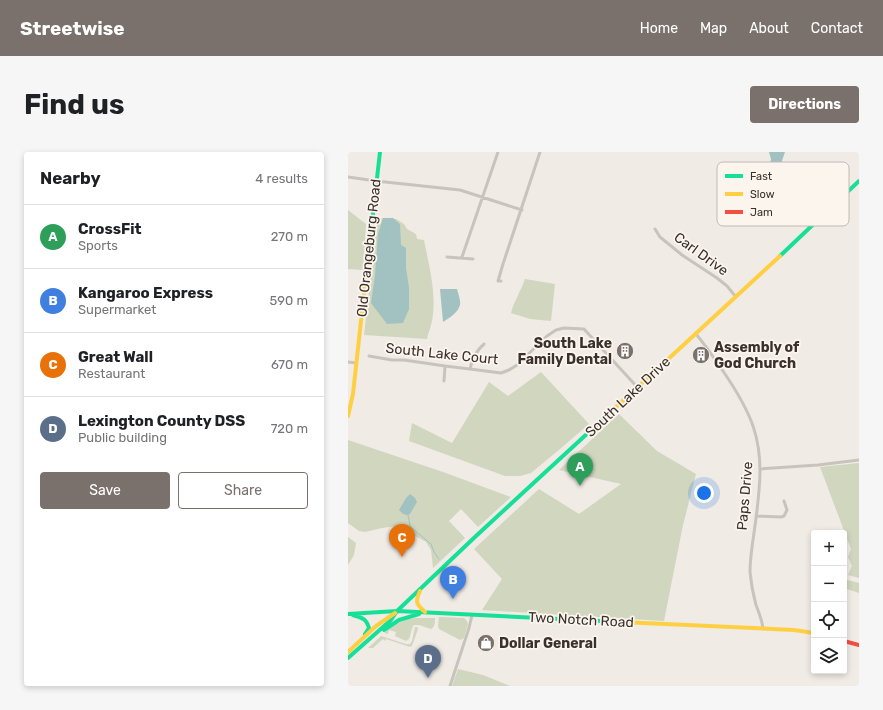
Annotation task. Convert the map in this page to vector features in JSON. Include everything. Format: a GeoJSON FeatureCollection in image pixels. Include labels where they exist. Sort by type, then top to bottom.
{"type":"FeatureCollection","features":[{"type":"Feature","properties":{"kind":"main road","name":"Old Orangeburg Road"},"geometry":{"type":"LineString","coordinates":[[348,416],[353,394],[380,152]]}},
{"type":"Feature","properties":{"kind":"main road","name":"South Lake Drive"},"geometry":{"type":"LineString","coordinates":[[849,191],[859,181]]}},
{"type":"Feature","properties":{"kind":"main road","name":"South Lake Drive"},"geometry":{"type":"LineString","coordinates":[[348,658],[391,620],[397,611],[476,536],[812,226]]}},
{"type":"Feature","properties":{"kind":"main road"},"geometry":{"type":"LineString","coordinates":[[421,588],[417,603],[418,607],[425,612]]}},
{"type":"Feature","properties":{"kind":"main road","name":"South Lake Drive"},"geometry":{"type":"LineString","coordinates":[[348,652],[386,617],[397,611]]}},
{"type":"Feature","properties":{"kind":"main road","name":"Two Notch Road"},"geometry":{"type":"LineString","coordinates":[[348,614],[397,611],[425,612],[763,628],[811,633]]}},
{"type":"Feature","properties":{"kind":"main road"},"geometry":{"type":"LineString","coordinates":[[378,632],[384,630],[401,618],[425,612]]}},
{"type":"Feature","properties":{"kind":"main road"},"geometry":{"type":"LineString","coordinates":[[348,614],[365,619],[368,623],[368,630],[360,641]]}},
{"type":"Feature","properties":{"kind":"main road"},"geometry":{"type":"LineString","coordinates":[[847,642],[859,645]]}},
{"type":"Feature","properties":{"kind":"street"},"geometry":{"type":"LineString","coordinates":[[462,257],[497,152]]}},
{"type":"Feature","properties":{"kind":"street"},"geometry":{"type":"LineString","coordinates":[[501,281],[498,281],[503,264],[540,152]]}},
{"type":"Feature","properties":{"kind":"street"},"geometry":{"type":"LineString","coordinates":[[348,177],[460,190],[522,210]]}},
{"type":"Feature","properties":{"kind":"street","name":"Carl Drive"},"geometry":{"type":"LineString","coordinates":[[655,228],[660,237],[682,255],[717,278],[736,297]]}},
{"type":"Feature","properties":{"kind":"street"},"geometry":{"type":"LineString","coordinates":[[447,257],[473,259]]}},
{"type":"Feature","properties":{"kind":"street","name":"South Lake Court"},"geometry":{"type":"LineString","coordinates":[[369,356],[501,373],[517,365],[547,336],[556,330],[564,328],[584,328],[638,388]]}},
{"type":"Feature","properties":{"kind":"street","name":"Paps Drive"},"geometry":{"type":"LineString","coordinates":[[696,334],[710,351],[735,389],[748,412],[756,434],[760,455],[760,470],[750,575],[754,597],[763,628]]}},
{"type":"Feature","properties":{"kind":"street"},"geometry":{"type":"LineString","coordinates":[[470,368],[475,352],[484,344]]}},
{"type":"Feature","properties":{"kind":"street"},"geometry":{"type":"LineString","coordinates":[[348,362],[356,363]]}},
{"type":"Feature","properties":{"kind":"street"},"geometry":{"type":"LineString","coordinates":[[444,381],[445,366]]}},
{"type":"Feature","properties":{"kind":"street"},"geometry":{"type":"LineString","coordinates":[[760,470],[859,460]]}},
{"type":"Feature","properties":{"kind":"street"},"geometry":{"type":"LineString","coordinates":[[756,516],[784,516],[787,510],[784,501]]}},
{"type":"Feature","properties":{"kind":"street"},"geometry":{"type":"LineString","coordinates":[[450,686],[472,615]]}},
{"type":"Feature","properties":{"kind":"green space"},"geometry":{"type":"Polygon","coordinates":[[[348,210],[366,224],[363,270],[348,269],[348,210]]]}},
{"type":"Feature","properties":{"kind":"green space"},"geometry":{"type":"Polygon","coordinates":[[[383,218],[396,219],[404,224],[407,229],[416,234],[417,239],[424,240],[432,280],[434,301],[432,321],[427,339],[364,335],[377,220],[383,218]]]}},
{"type":"Feature","properties":{"kind":"green space"},"geometry":{"type":"Polygon","coordinates":[[[525,279],[555,284],[551,321],[530,319],[511,313],[525,279]]]}},
{"type":"Feature","properties":{"kind":"green space"},"geometry":{"type":"Polygon","coordinates":[[[541,372],[589,424],[531,473],[520,476],[505,476],[409,441],[412,423],[452,443],[489,382],[508,396],[541,372]]]}},
{"type":"Feature","properties":{"kind":"green space"},"geometry":{"type":"Polygon","coordinates":[[[619,414],[657,451],[696,474],[683,525],[664,621],[482,610],[502,579],[474,549],[539,489],[579,514],[621,484],[559,470],[619,414]]]}},
{"type":"Feature","properties":{"kind":"green space"},"geometry":{"type":"Polygon","coordinates":[[[348,440],[511,497],[478,527],[461,509],[449,521],[465,538],[433,568],[431,550],[426,542],[419,538],[396,526],[365,532],[359,531],[348,523],[348,440]]]}},
{"type":"Feature","properties":{"kind":"green space"},"geometry":{"type":"Polygon","coordinates":[[[859,463],[859,578],[848,575],[852,566],[848,557],[851,549],[847,538],[847,530],[844,530],[820,467],[859,463]]]}},
{"type":"Feature","properties":{"kind":"green space"},"geometry":{"type":"Polygon","coordinates":[[[348,537],[356,543],[354,555],[348,565],[348,537]]]}},
{"type":"Feature","properties":{"kind":"green space"},"geometry":{"type":"Polygon","coordinates":[[[847,580],[859,583],[859,593],[847,589],[847,580]]]}},
{"type":"Feature","properties":{"kind":"green space"},"geometry":{"type":"Polygon","coordinates":[[[439,617],[464,618],[468,624],[464,638],[460,640],[439,629],[439,617]]]}},
{"type":"Feature","properties":{"kind":"green space"},"geometry":{"type":"Polygon","coordinates":[[[416,618],[435,618],[434,626],[431,629],[414,625],[409,639],[406,641],[395,636],[396,632],[389,630],[388,634],[384,633],[398,623],[416,618]]]}},
{"type":"Feature","properties":{"kind":"green space"},"geometry":{"type":"Polygon","coordinates":[[[415,627],[418,629],[412,646],[410,647],[386,639],[385,641],[383,639],[373,648],[368,648],[381,636],[410,644],[415,627]]]}},
{"type":"Feature","properties":{"kind":"green space"},"geometry":{"type":"Polygon","coordinates":[[[458,669],[483,675],[510,686],[452,686],[458,669]]]}},
{"type":"Feature","properties":{"kind":"water"},"geometry":{"type":"Polygon","coordinates":[[[769,152],[785,152],[782,162],[770,162],[769,152]]]}},
{"type":"Feature","properties":{"kind":"water"},"geometry":{"type":"Polygon","coordinates":[[[383,218],[393,218],[400,224],[401,245],[406,248],[409,309],[403,323],[387,324],[371,303],[378,234],[383,218]]]}},
{"type":"Feature","properties":{"kind":"water"},"geometry":{"type":"Polygon","coordinates":[[[440,289],[457,289],[460,301],[460,305],[453,315],[443,322],[440,289]]]}},
{"type":"Feature","properties":{"kind":"water"},"geometry":{"type":"Polygon","coordinates":[[[410,494],[417,502],[410,514],[406,515],[399,510],[410,494]]]}},
{"type":"Feature","properties":{"kind":"waterway"},"geometry":{"type":"LineString","coordinates":[[408,515],[410,526],[431,544],[439,559]]}},
{"type":"Feature","properties":{"kind":"traffic: fast"},"geometry":{"type":"LineString","coordinates":[[369,248],[380,152]]}},
{"type":"Feature","properties":{"kind":"traffic: fast"},"geometry":{"type":"LineString","coordinates":[[849,190],[859,181]]}},
{"type":"Feature","properties":{"kind":"traffic: fast"},"geometry":{"type":"LineString","coordinates":[[780,256],[812,226]]}},
{"type":"Feature","properties":{"kind":"traffic: fast"},"geometry":{"type":"LineString","coordinates":[[348,658],[391,620],[397,611],[476,536],[614,409]]}},
{"type":"Feature","properties":{"kind":"traffic: fast"},"geometry":{"type":"LineString","coordinates":[[348,614],[397,611],[621,622]]}},
{"type":"Feature","properties":{"kind":"traffic: fast"},"geometry":{"type":"LineString","coordinates":[[384,630],[399,620],[419,614]]}},
{"type":"Feature","properties":{"kind":"traffic: fast"},"geometry":{"type":"LineString","coordinates":[[353,615],[365,620],[369,628],[365,634]]}},
{"type":"Feature","properties":{"kind":"traffic: slow"},"geometry":{"type":"LineString","coordinates":[[348,416],[353,394],[369,248]]}},
{"type":"Feature","properties":{"kind":"traffic: slow"},"geometry":{"type":"LineString","coordinates":[[614,409],[780,256]]}},
{"type":"Feature","properties":{"kind":"traffic: slow"},"geometry":{"type":"LineString","coordinates":[[420,591],[417,598],[417,603],[425,612]]}},
{"type":"Feature","properties":{"kind":"traffic: slow"},"geometry":{"type":"LineString","coordinates":[[348,652],[376,626],[395,613]]}},
{"type":"Feature","properties":{"kind":"traffic: slow"},"geometry":{"type":"LineString","coordinates":[[621,622],[794,630],[811,633]]}},
{"type":"Feature","properties":{"kind":"traffic: jam"},"geometry":{"type":"LineString","coordinates":[[847,642],[859,645]]}},
{"type":"Feature","properties":{"kind":"place","name":"South Lake Family Dental"},"geometry":{"type":"Point","coordinates":[625,351]}},
{"type":"Feature","properties":{"kind":"place","name":"Assembly of God Church"},"geometry":{"type":"Point","coordinates":[701,355]}},
{"type":"Feature","properties":{"kind":"place","name":"CrossFit"},"geometry":{"type":"Point","coordinates":[580,486]}},
{"type":"Feature","properties":{"kind":"place","name":"Great Wall"},"geometry":{"type":"Point","coordinates":[402,557]}},
{"type":"Feature","properties":{"kind":"place","name":"Kangaroo Express"},"geometry":{"type":"Point","coordinates":[453,599]}},
{"type":"Feature","properties":{"kind":"place","name":"Dollar General"},"geometry":{"type":"Point","coordinates":[486,643]}},
{"type":"Feature","properties":{"kind":"place","name":"Lexington County DSS"},"geometry":{"type":"Point","coordinates":[428,678]}}]}
